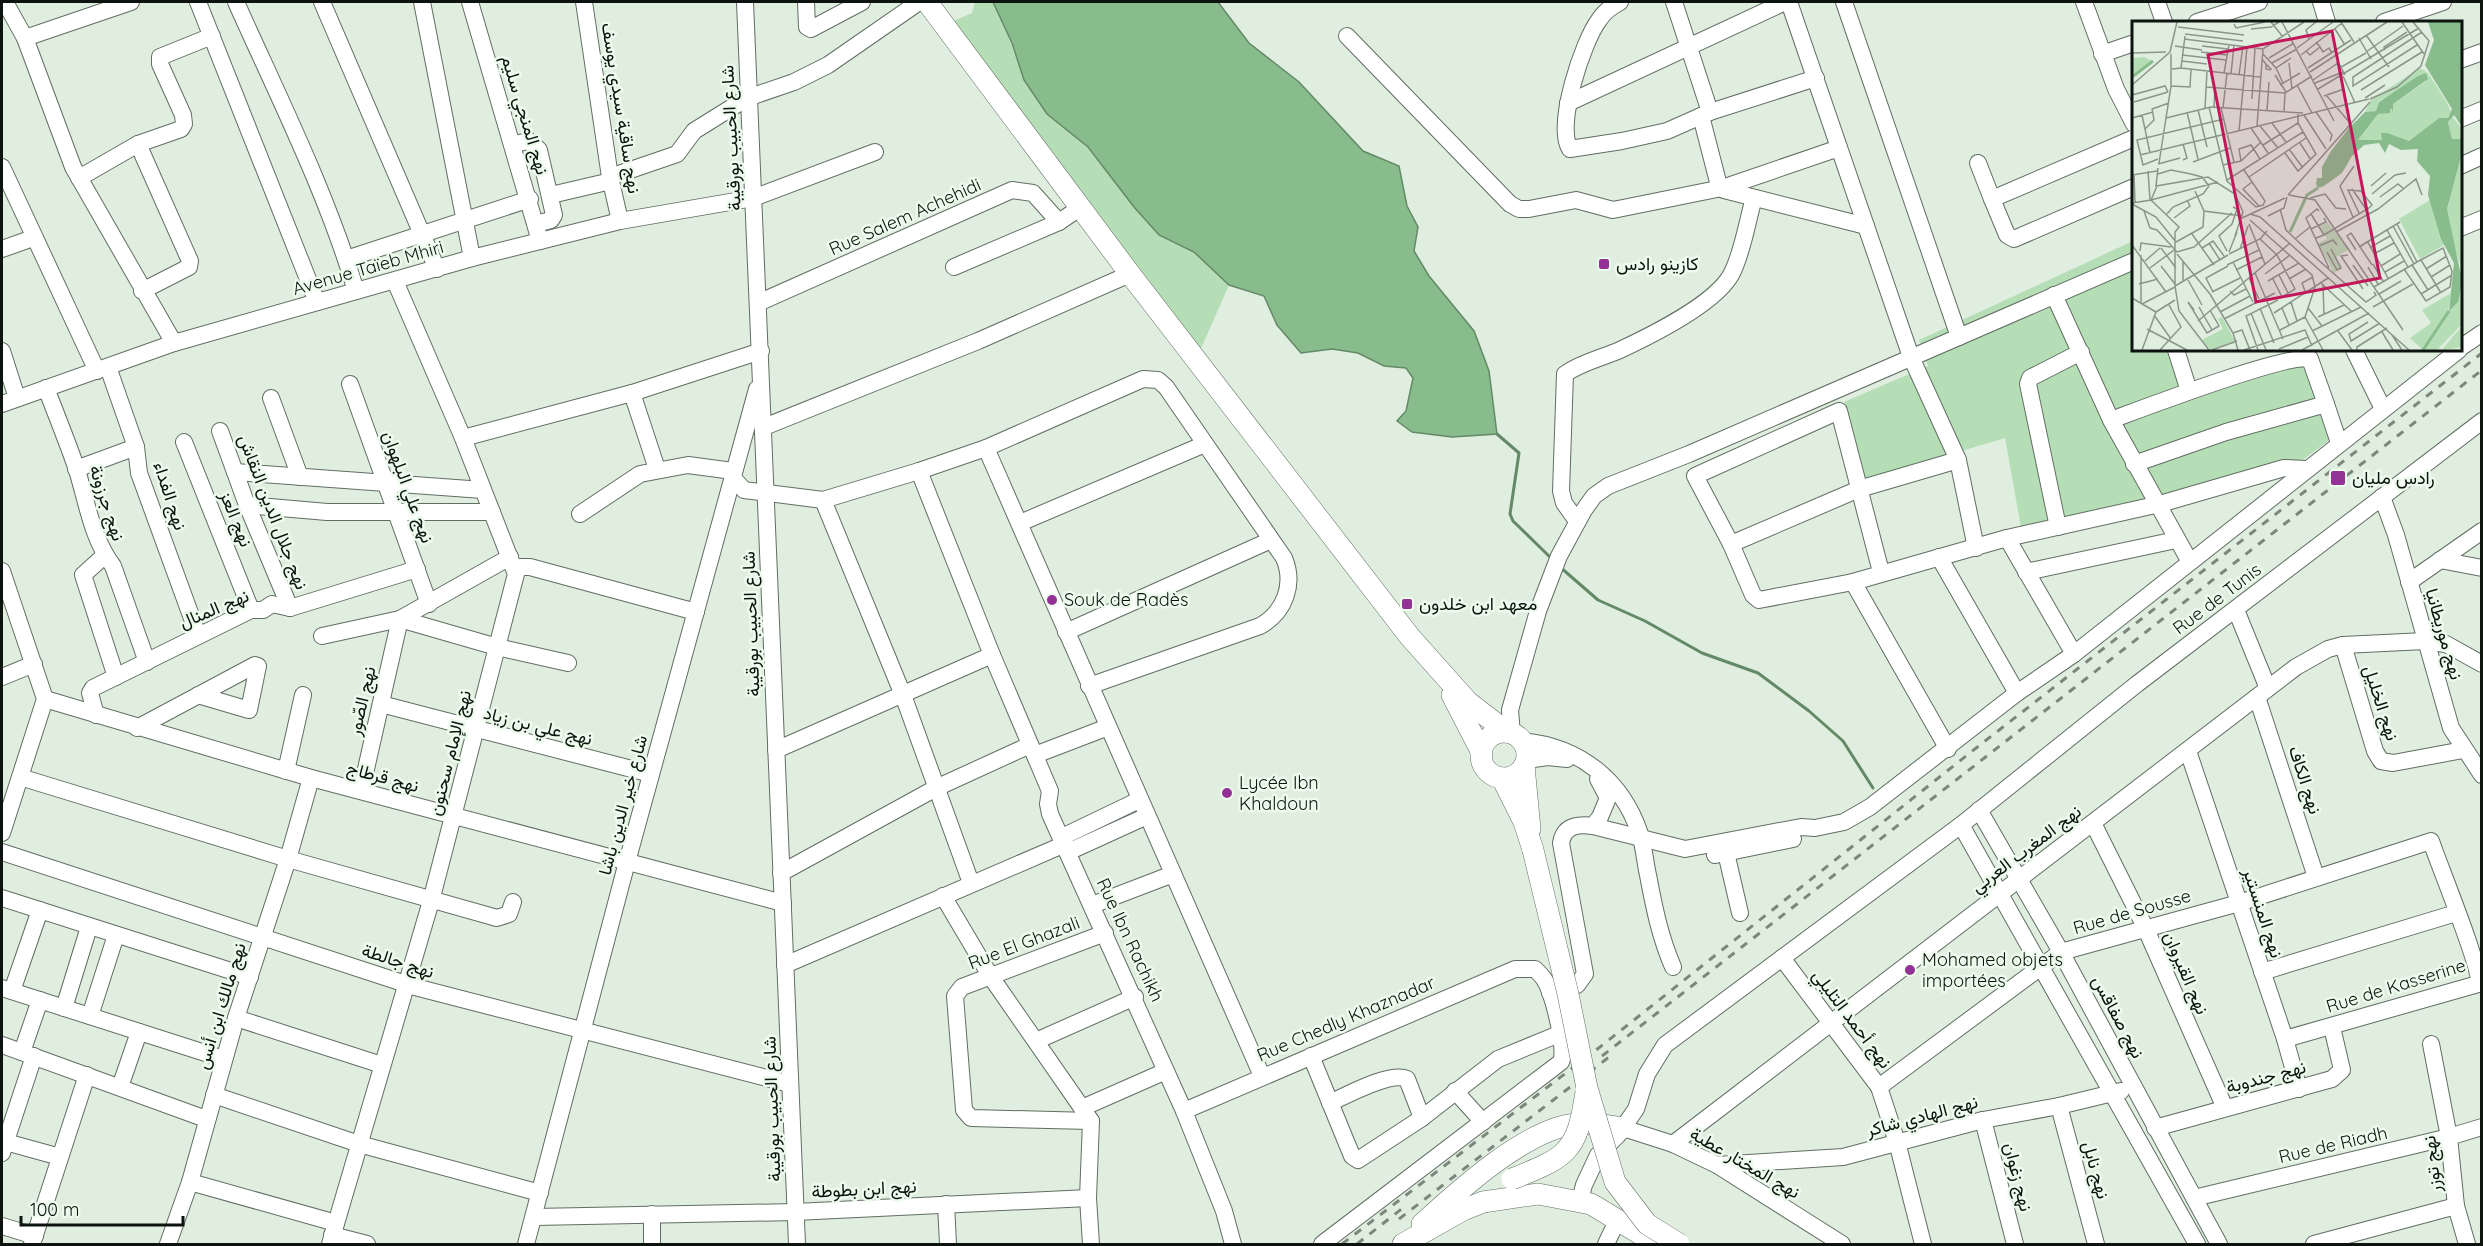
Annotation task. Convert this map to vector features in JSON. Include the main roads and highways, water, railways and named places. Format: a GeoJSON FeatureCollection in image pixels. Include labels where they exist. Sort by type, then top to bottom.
{"type":"FeatureCollection","features":[{"type":"Feature","properties":{"kind":"main road"},"geometry":{"type":"LineString","coordinates":[[927,2],[1130,274],[1442,676],[1518,747],[1530,804],[1532,843],[1568,994],[1587,1088],[1615,1182],[1647,1224],[1679,1245]]}},
{"type":"Feature","properties":{"kind":"main road"},"geometry":{"type":"LineString","coordinates":[[1442,676],[1482,753],[1486,770],[1502,778],[1532,843]]}},
{"type":"Feature","properties":{"kind":"main road"},"geometry":{"type":"LineString","coordinates":[[1482,753],[1490,737],[1518,747]]}},
{"type":"Feature","properties":{"kind":"main road"},"geometry":{"type":"LineString","coordinates":[[1502,778],[1518,773],[1518,747]]}},
{"type":"Feature","properties":{"kind":"main road"},"geometry":{"type":"LineString","coordinates":[[1444,1204],[1551,1164],[1570,1148],[1580,1126],[1587,1088]]}},
{"type":"Feature","properties":{"kind":"main road"},"geometry":{"type":"LineString","coordinates":[[1402,1245],[1444,1204],[1514,1150],[1548,1131],[1575,1124],[1623,1128]]}},
{"type":"Feature","properties":{"kind":"main road"},"geometry":{"type":"LineString","coordinates":[[1402,1245],[1463,1210],[1500,1198],[1538,1194],[1586,1202],[1618,1219],[1657,1245]]}},
{"type":"Feature","properties":{"kind":"waterway"},"geometry":{"type":"LineString","coordinates":[[1497,434],[1519,453],[1510,514],[1513,521],[1551,558]]}},
{"type":"Feature","properties":{"kind":"waterway"},"geometry":{"type":"LineString","coordinates":[[1560,567],[1598,600],[1645,621],[1702,653],[1758,673],[1809,711],[1843,741],[1873,788]]}},
{"type":"Feature","properties":{"kind":"railway"},"geometry":{"type":"LineString","coordinates":[[1342,1244],[1600,1047],[1971,752],[2482,353]]}},
{"type":"Feature","properties":{"kind":"railway"},"geometry":{"type":"LineString","coordinates":[[1602,1056],[2482,370]]}},
{"type":"Feature","properties":{"kind":"railway"},"geometry":{"type":"LineString","coordinates":[[1399,1219],[1613,1054]]}},
{"type":"Feature","properties":{"kind":"railway"},"geometry":{"type":"LineString","coordinates":[[1357,1244],[1404,1207]]}},
{"type":"Feature","properties":{"kind":"place","name":"كازينو رادس"},"geometry":{"type":"Point","coordinates":[1604,264]}},
{"type":"Feature","properties":{"kind":"place","name":"رادس مليان"},"geometry":{"type":"Point","coordinates":[2338,478]}},
{"type":"Feature","properties":{"kind":"place","name":"Souk de Radès"},"geometry":{"type":"Point","coordinates":[1052,600]}},
{"type":"Feature","properties":{"kind":"place","name":"معهد ابن خلدون"},"geometry":{"type":"Point","coordinates":[1407,604]}},
{"type":"Feature","properties":{"kind":"place","name":"Lycée Ibn Khaldoun"},"geometry":{"type":"Point","coordinates":[1227,793]}},
{"type":"Feature","properties":{"kind":"place","name":"Mohamed objets importées"},"geometry":{"type":"Point","coordinates":[1910,970]}}]}
